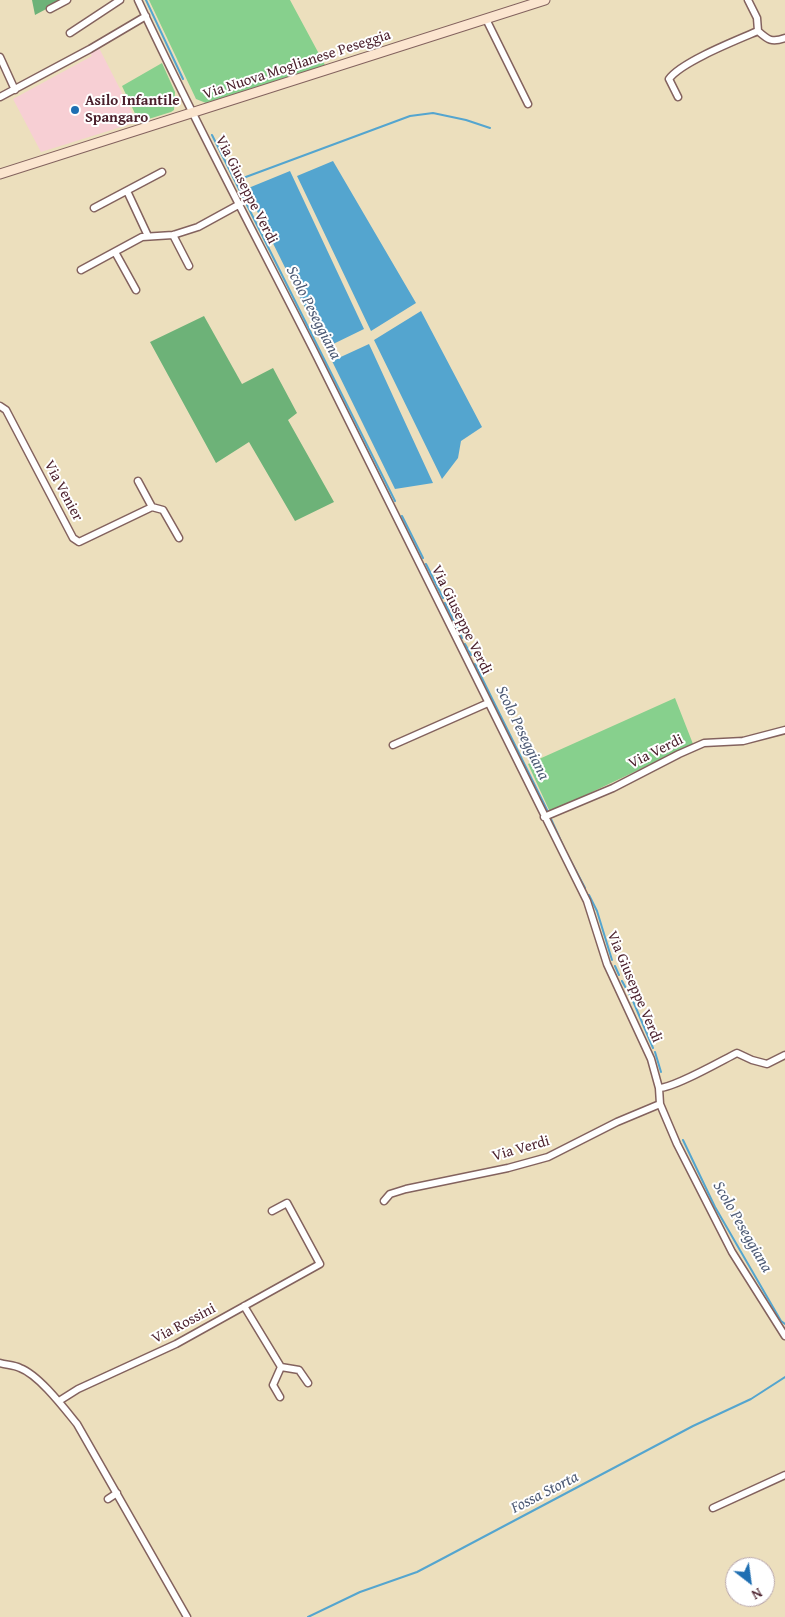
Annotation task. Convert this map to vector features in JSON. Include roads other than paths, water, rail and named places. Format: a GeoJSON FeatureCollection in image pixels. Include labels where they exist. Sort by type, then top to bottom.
{"type":"FeatureCollection","features":[{"type":"Feature","properties":{"kind":"main road","name":"Via Nuova Moglianese Peseggia"},"geometry":{"type":"LineString","coordinates":[[0,174],[545,0]]}},
{"type":"Feature","properties":{"kind":"street"},"geometry":{"type":"LineString","coordinates":[[50,9],[67,0]]}},
{"type":"Feature","properties":{"kind":"street"},"geometry":{"type":"LineString","coordinates":[[70,33],[120,0]]}},
{"type":"Feature","properties":{"kind":"street","name":"Via Giuseppe Verdi"},"geometry":{"type":"LineString","coordinates":[[138,0],[192,113],[240,204],[389,501],[587,901],[607,964],[651,1059],[659,1088],[660,1104],[677,1144],[732,1252],[785,1336]]}},
{"type":"Feature","properties":{"kind":"street"},"geometry":{"type":"LineString","coordinates":[[748,0],[757,18],[758,31],[769,41],[785,38]]}},
{"type":"Feature","properties":{"kind":"street"},"geometry":{"type":"LineString","coordinates":[[0,97],[146,16]]}},
{"type":"Feature","properties":{"kind":"street"},"geometry":{"type":"LineString","coordinates":[[486,19],[528,104]]}},
{"type":"Feature","properties":{"kind":"street"},"geometry":{"type":"LineString","coordinates":[[678,97],[669,79],[674,72],[717,49],[758,31]]}},
{"type":"Feature","properties":{"kind":"street"},"geometry":{"type":"LineString","coordinates":[[0,56],[15,90]]}},
{"type":"Feature","properties":{"kind":"street"},"geometry":{"type":"LineString","coordinates":[[94,208],[162,172]]}},
{"type":"Feature","properties":{"kind":"street"},"geometry":{"type":"LineString","coordinates":[[127,191],[148,236]]}},
{"type":"Feature","properties":{"kind":"street"},"geometry":{"type":"LineString","coordinates":[[81,270],[142,238],[173,235],[198,227],[240,204]]}},
{"type":"Feature","properties":{"kind":"street"},"geometry":{"type":"LineString","coordinates":[[173,235],[190,266]]}},
{"type":"Feature","properties":{"kind":"street"},"geometry":{"type":"LineString","coordinates":[[115,252],[136,290]]}},
{"type":"Feature","properties":{"kind":"street","name":"Via Venier"},"geometry":{"type":"LineString","coordinates":[[0,406],[6,410],[73,538],[79,542],[152,507]]}},
{"type":"Feature","properties":{"kind":"street"},"geometry":{"type":"LineString","coordinates":[[138,481],[152,507],[163,510],[179,538]]}},
{"type":"Feature","properties":{"kind":"street"},"geometry":{"type":"LineString","coordinates":[[393,745],[488,704]]}},
{"type":"Feature","properties":{"kind":"street","name":"Via Verdi"},"geometry":{"type":"LineString","coordinates":[[544,817],[613,788],[679,754],[704,744],[743,741],[785,730]]}},
{"type":"Feature","properties":{"kind":"street"},"geometry":{"type":"LineString","coordinates":[[659,1088],[664,1088],[686,1079],[737,1053],[767,1064],[785,1055]]}},
{"type":"Feature","properties":{"kind":"street","name":"Via Verdi"},"geometry":{"type":"LineString","coordinates":[[384,1201],[390,1194],[406,1188],[508,1168],[548,1157],[617,1122],[660,1104]]}},
{"type":"Feature","properties":{"kind":"street","name":"Via Rossini"},"geometry":{"type":"LineString","coordinates":[[59,1402],[78,1389],[176,1344],[320,1264],[287,1203],[272,1211]]}},
{"type":"Feature","properties":{"kind":"street"},"geometry":{"type":"LineString","coordinates":[[244,1306],[281,1367],[300,1370],[308,1383]]}},
{"type":"Feature","properties":{"kind":"street"},"geometry":{"type":"LineString","coordinates":[[0,1363],[19,1367],[28,1372],[59,1402],[77,1424],[187,1617]]}},
{"type":"Feature","properties":{"kind":"street"},"geometry":{"type":"LineString","coordinates":[[280,1398],[273,1385],[281,1367]]}},
{"type":"Feature","properties":{"kind":"street"},"geometry":{"type":"LineString","coordinates":[[713,1508],[785,1475]]}},
{"type":"Feature","properties":{"kind":"street"},"geometry":{"type":"LineString","coordinates":[[108,1499],[117,1494]]}},
{"type":"Feature","properties":{"kind":"water"},"geometry":{"type":"Polygon","coordinates":[[[333,161],[416,303],[371,331],[297,176],[333,161]]]}},
{"type":"Feature","properties":{"kind":"water"},"geometry":{"type":"Polygon","coordinates":[[[290,171],[364,329],[325,348],[246,189],[290,171]]]}},
{"type":"Feature","properties":{"kind":"water"},"geometry":{"type":"Polygon","coordinates":[[[421,311],[482,427],[461,441],[458,458],[442,479],[374,340],[421,311]]]}},
{"type":"Feature","properties":{"kind":"water"},"geometry":{"type":"Polygon","coordinates":[[[369,344],[433,483],[395,489],[332,361],[369,344]]]}},
{"type":"Feature","properties":{"kind":"waterway","name":"Scolo Peseggiana"},"geometry":{"type":"LineString","coordinates":[[146,0],[183,79]]}},
{"type":"Feature","properties":{"kind":"waterway"},"geometry":{"type":"LineString","coordinates":[[235,181],[410,116],[433,113],[466,120],[490,128]]}},
{"type":"Feature","properties":{"kind":"waterway","name":"Scolo Peseggiana"},"geometry":{"type":"LineString","coordinates":[[212,135],[395,501]]}},
{"type":"Feature","properties":{"kind":"waterway","name":"Scolo Peseggiana"},"geometry":{"type":"LineString","coordinates":[[402,516],[423,558]]}},
{"type":"Feature","properties":{"kind":"waterway","name":"Scolo Peseggiana"},"geometry":{"type":"LineString","coordinates":[[426,564],[443,598]]}},
{"type":"Feature","properties":{"kind":"waterway","name":"Scolo Peseggiana"},"geometry":{"type":"LineString","coordinates":[[445,603],[462,638]]}},
{"type":"Feature","properties":{"kind":"waterway","name":"Scolo Peseggiana"},"geometry":{"type":"LineString","coordinates":[[465,644],[471,655]]}},
{"type":"Feature","properties":{"kind":"waterway","name":"Scolo Peseggiana"},"geometry":{"type":"LineString","coordinates":[[475,664],[548,812]]}},
{"type":"Feature","properties":{"kind":"waterway","name":"Scolo Peseggiana"},"geometry":{"type":"LineString","coordinates":[[551,819],[585,888]]}},
{"type":"Feature","properties":{"kind":"waterway","name":"Scolo Peseggiana"},"geometry":{"type":"LineString","coordinates":[[589,895],[597,911],[612,960]]}},
{"type":"Feature","properties":{"kind":"waterway","name":"Scolo Peseggiana"},"geometry":{"type":"LineString","coordinates":[[615,966],[619,975]]}},
{"type":"Feature","properties":{"kind":"waterway","name":"Scolo Peseggiana"},"geometry":{"type":"LineString","coordinates":[[622,981],[633,1001],[653,1048]]}},
{"type":"Feature","properties":{"kind":"waterway","name":"Scolo Peseggiana"},"geometry":{"type":"LineString","coordinates":[[655,1052],[661,1072]]}},
{"type":"Feature","properties":{"kind":"waterway","name":"Scolo Peseggiana"},"geometry":{"type":"LineString","coordinates":[[683,1140],[715,1207],[781,1321],[785,1324]]}},
{"type":"Feature","properties":{"kind":"waterway","name":"Fossa Storta"},"geometry":{"type":"LineString","coordinates":[[308,1617],[360,1592],[417,1572],[693,1426],[751,1399],[785,1377]]}},
{"type":"Feature","properties":{"kind":"place","name":"Asilo Infantile Spangaro"},"geometry":{"type":"Point","coordinates":[75,110]}}]}
